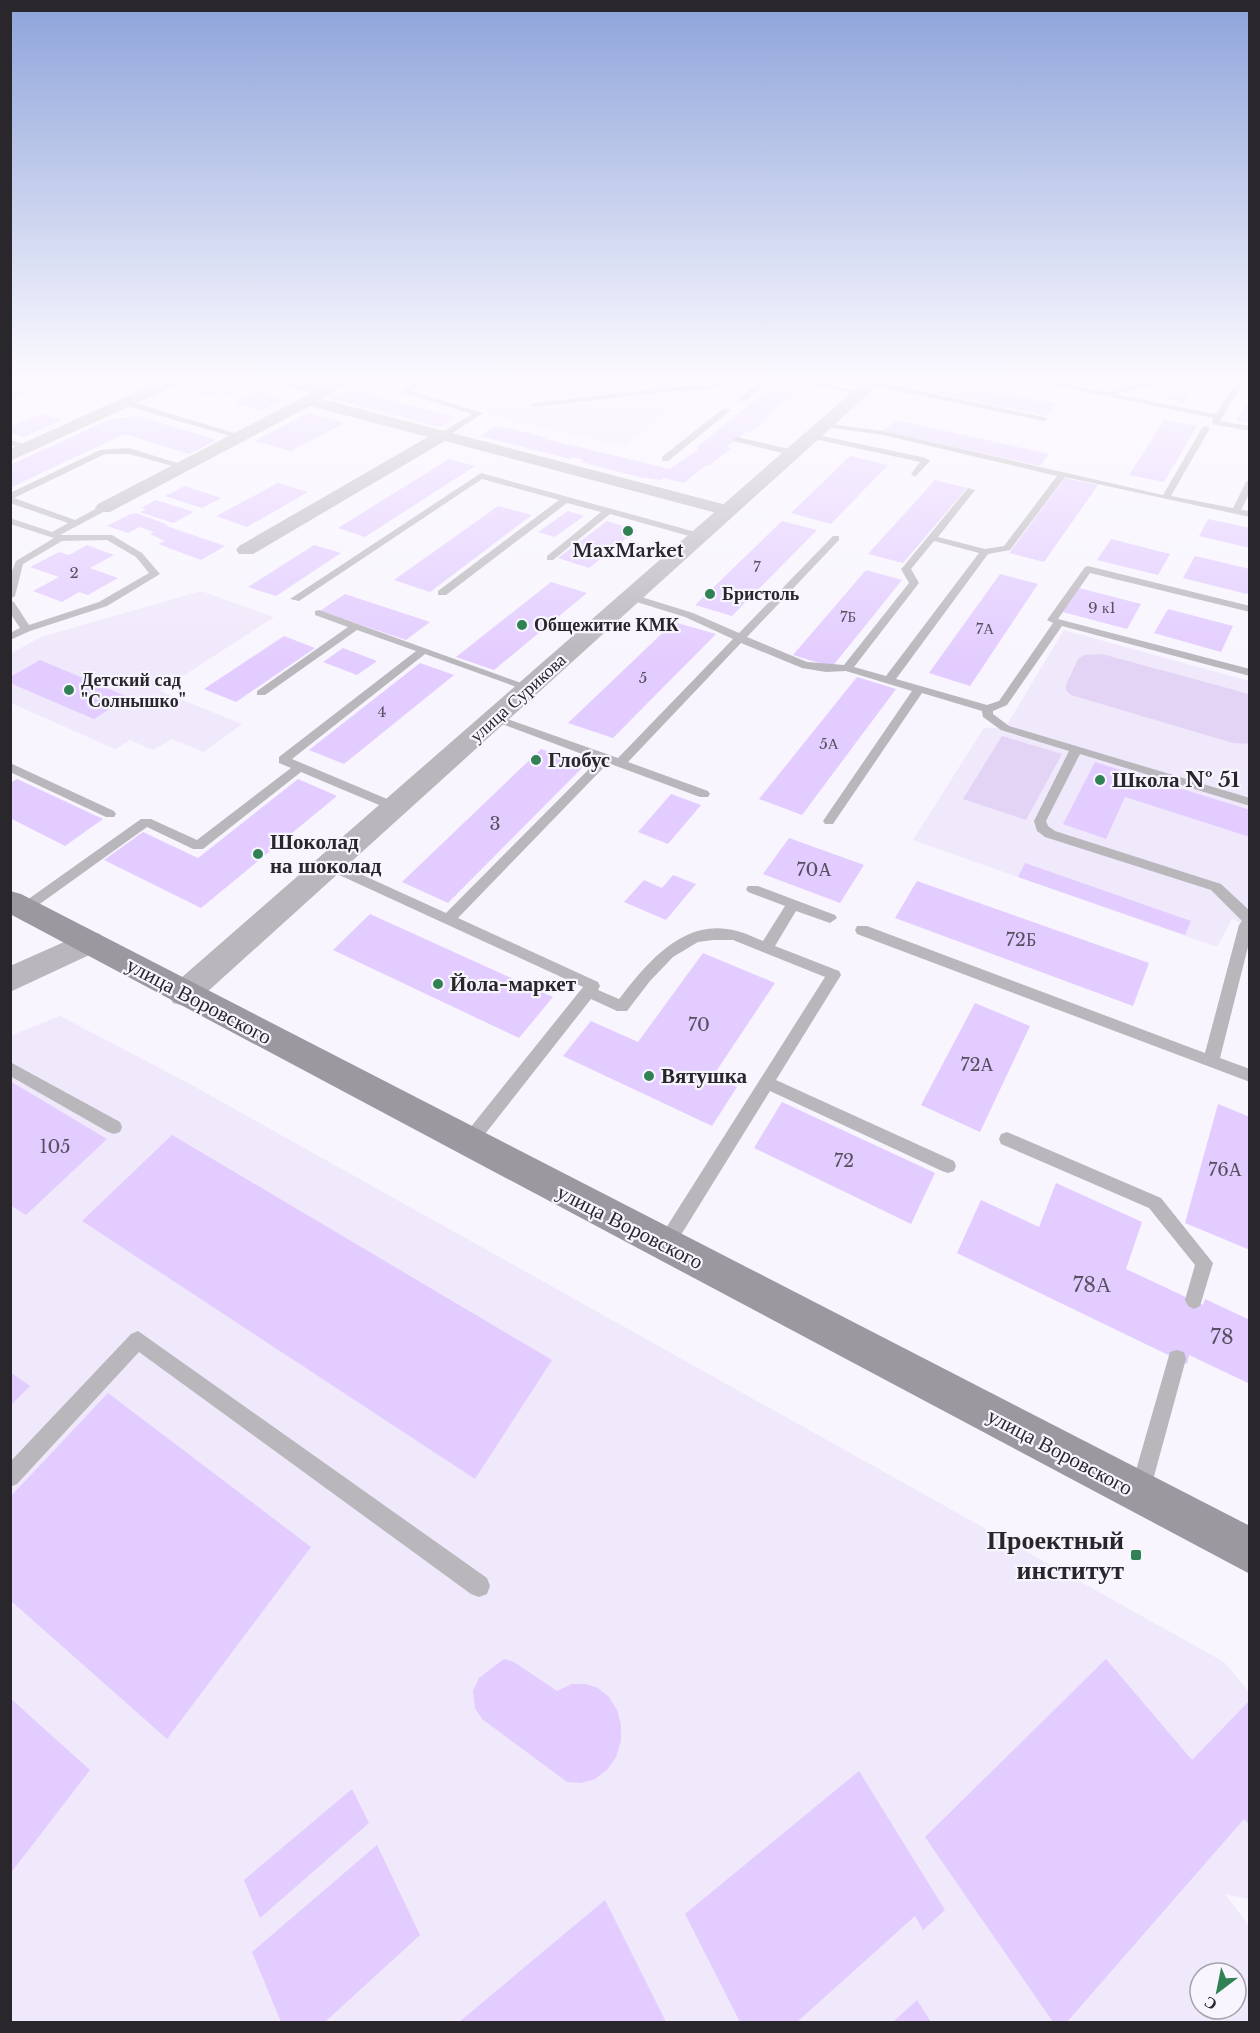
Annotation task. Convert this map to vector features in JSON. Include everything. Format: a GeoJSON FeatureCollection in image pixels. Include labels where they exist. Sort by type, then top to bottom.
{"type":"FeatureCollection","features":[{"type":"Feature","properties":{"kind":"main road","name":"улица Воровского"},"geometry":{"type":"LineString","coordinates":[[18,904],[184,994],[1250,1551]]}},
{"type":"Feature","properties":{"kind":"street"},"geometry":{"type":"LineString","coordinates":[[104,508],[170,473]]}},
{"type":"Feature","properties":{"kind":"street"},"geometry":{"type":"LineString","coordinates":[[246,550],[379,473]]}},
{"type":"Feature","properties":{"kind":"street"},"geometry":{"type":"LineString","coordinates":[[583,473],[728,511]]}},
{"type":"Feature","properties":{"kind":"street","name":"улица Сурикова"},"geometry":{"type":"LineString","coordinates":[[184,994],[771,473]]}},
{"type":"Feature","properties":{"kind":"street"},"geometry":{"type":"LineString","coordinates":[[10,980],[89,942]]}},
{"type":"Feature","properties":{"kind":"lane"},"geometry":{"type":"LineString","coordinates":[[10,499],[62,473]]}},
{"type":"Feature","properties":{"kind":"lane"},"geometry":{"type":"LineString","coordinates":[[1058,473],[1166,498],[1250,514]]}},
{"type":"Feature","properties":{"kind":"lane"},"geometry":{"type":"LineString","coordinates":[[1166,498],[1180,473]]}},
{"type":"Feature","properties":{"kind":"lane"},"geometry":{"type":"LineString","coordinates":[[932,538],[985,552],[1007,548],[1063,474]]}},
{"type":"Feature","properties":{"kind":"lane"},"geometry":{"type":"LineString","coordinates":[[295,599],[481,476],[700,536]]}},
{"type":"Feature","properties":{"kind":"lane"},"geometry":{"type":"LineString","coordinates":[[1236,511],[1250,482]]}},
{"type":"Feature","properties":{"kind":"lane"},"geometry":{"type":"LineString","coordinates":[[847,668],[914,583],[906,569],[971,490]]}},
{"type":"Feature","properties":{"kind":"lane"},"geometry":{"type":"LineString","coordinates":[[10,499],[76,523]]}},
{"type":"Feature","properties":{"kind":"lane"},"geometry":{"type":"LineString","coordinates":[[442,593],[566,499]]}},
{"type":"Feature","properties":{"kind":"lane"},"geometry":{"type":"LineString","coordinates":[[10,520],[53,535],[104,508]]}},
{"type":"Feature","properties":{"kind":"lane"},"geometry":{"type":"LineString","coordinates":[[550,558],[608,511]]}},
{"type":"Feature","properties":{"kind":"lane"},"geometry":{"type":"LineString","coordinates":[[10,596],[19,562],[60,538],[109,537],[139,555],[154,574],[103,604],[26,629],[10,637]]}},
{"type":"Feature","properties":{"kind":"lane"},"geometry":{"type":"LineString","coordinates":[[620,763],[836,538]]}},
{"type":"Feature","properties":{"kind":"lane"},"geometry":{"type":"LineString","coordinates":[[889,680],[985,552]]}},
{"type":"Feature","properties":{"kind":"lane"},"geometry":{"type":"LineString","coordinates":[[1250,609],[1088,569],[1052,620],[1250,673]]}},
{"type":"Feature","properties":{"kind":"lane"},"geometry":{"type":"LineString","coordinates":[[631,597],[690,615],[771,653],[826,670],[847,668],[988,709],[1003,703],[1059,622]]}},
{"type":"Feature","properties":{"kind":"lane"},"geometry":{"type":"LineString","coordinates":[[10,604],[26,629]]}},
{"type":"Feature","properties":{"kind":"lane"},"geometry":{"type":"LineString","coordinates":[[319,613],[529,688]]}},
{"type":"Feature","properties":{"kind":"lane"},"geometry":{"type":"LineString","coordinates":[[261,693],[356,626]]}},
{"type":"Feature","properties":{"kind":"lane"},"geometry":{"type":"LineString","coordinates":[[395,807],[282,760],[424,650]]}},
{"type":"Feature","properties":{"kind":"lane"},"geometry":{"type":"LineString","coordinates":[[830,820],[919,689]]}},
{"type":"Feature","properties":{"kind":"lane"},"geometry":{"type":"LineString","coordinates":[[988,709],[987,715],[1005,728],[1250,802]]}},
{"type":"Feature","properties":{"kind":"lane"},"geometry":{"type":"LineString","coordinates":[[495,718],[704,794]]}},
{"type":"Feature","properties":{"kind":"lane"},"geometry":{"type":"LineString","coordinates":[[1076,750],[1040,821],[1041,828],[1050,834],[1216,887],[1250,922],[1246,925],[1211,1061]]}},
{"type":"Feature","properties":{"kind":"lane"},"geometry":{"type":"LineString","coordinates":[[447,921],[606,758]]}},
{"type":"Feature","properties":{"kind":"lane"},"geometry":{"type":"LineString","coordinates":[[10,767],[110,814]]}},
{"type":"Feature","properties":{"kind":"lane"},"geometry":{"type":"LineString","coordinates":[[18,904],[146,822],[198,846],[299,767]]}},
{"type":"Feature","properties":{"kind":"lane"},"geometry":{"type":"LineString","coordinates":[[329,865],[593,986],[468,1143]]}},
{"type":"Feature","properties":{"kind":"lane"},"geometry":{"type":"LineString","coordinates":[[753,889],[830,918]]}},
{"type":"Feature","properties":{"kind":"lane"},"geometry":{"type":"LineString","coordinates":[[766,948],[793,905]]}},
{"type":"Feature","properties":{"kind":"lane"},"geometry":{"type":"LineString","coordinates":[[862,930],[1250,1076]]}},
{"type":"Feature","properties":{"kind":"lane"},"geometry":{"type":"LineString","coordinates":[[588,991],[622,1006],[653,967],[674,946],[700,936],[719,933],[734,935],[834,975],[665,1245]]}},
{"type":"Feature","properties":{"kind":"lane"},"geometry":{"type":"LineString","coordinates":[[10,1068],[114,1127]]}},
{"type":"Feature","properties":{"kind":"lane"},"geometry":{"type":"LineString","coordinates":[[768,1083],[948,1166]]}},
{"type":"Feature","properties":{"kind":"lane"},"geometry":{"type":"LineString","coordinates":[[1007,1139],[1155,1203],[1204,1263],[1194,1300]]}},
{"type":"Feature","properties":{"kind":"lane"},"geometry":{"type":"LineString","coordinates":[[10,1477],[138,1340],[479,1586]]}},
{"type":"Feature","properties":{"kind":"lane"},"geometry":{"type":"LineString","coordinates":[[1139,1494],[1177,1359]]}},
{"type":"Feature","properties":{"kind":"shaded area"},"geometry":{"type":"Polygon","coordinates":[[[201,591],[274,617],[160,691],[242,724],[204,752],[172,739],[153,750],[130,740],[115,749],[11,703],[10,654],[41,637],[201,591]]]}},
{"type":"Feature","properties":{"kind":"shaded area","name":"Школа № 51"},"geometry":{"type":"Polygon","coordinates":[[[1064,630],[1249,681],[1249,927],[1232,919],[1217,947],[913,840],[984,728],[1005,728],[1064,630]]]}},
{"type":"Feature","properties":{"kind":"shaded area"},"geometry":{"type":"Polygon","coordinates":[[[1102,654],[1249,694],[1249,744],[1233,743],[1071,695],[1066,690],[1066,685],[1078,659],[1084,655],[1102,654]]]}},
{"type":"Feature","properties":{"kind":"shaded area"},"geometry":{"type":"Polygon","coordinates":[[[1002,736],[1062,754],[1026,820],[963,799],[1002,736]]]}},
{"type":"Feature","properties":{"kind":"shaded area"},"geometry":{"type":"Polygon","coordinates":[[[60,1016],[188,1083],[1224,1662],[1249,1692],[1249,1899],[1225,1894],[1249,1926],[1249,2022],[11,2022],[10,1036],[60,1016]]]}},
{"type":"Feature","properties":{"kind":"building"},"geometry":{"type":"Polygon","coordinates":[[[10,473],[42,473],[10,488],[10,473]]]}},
{"type":"Feature","properties":{"kind":"building"},"geometry":{"type":"Polygon","coordinates":[[[427,473],[464,473],[365,537],[338,528],[427,473]]]}},
{"type":"Feature","properties":{"kind":"building"},"geometry":{"type":"Polygon","coordinates":[[[623,473],[696,473],[684,483],[664,478],[661,480],[623,473]]]}},
{"type":"Feature","properties":{"kind":"building"},"geometry":{"type":"Polygon","coordinates":[[[833,473],[880,473],[831,524],[791,513],[833,473]]]}},
{"type":"Feature","properties":{"kind":"building"},"geometry":{"type":"Polygon","coordinates":[[[1130,473],[1169,473],[1164,482],[1129,475],[1130,473]]]}},
{"type":"Feature","properties":{"kind":"building"},"geometry":{"type":"Polygon","coordinates":[[[1065,478],[1098,485],[1044,562],[1009,553],[1065,478]]]}},
{"type":"Feature","properties":{"kind":"building"},"geometry":{"type":"Polygon","coordinates":[[[935,480],[967,488],[903,563],[868,554],[935,480]]]}},
{"type":"Feature","properties":{"kind":"building"},"geometry":{"type":"Polygon","coordinates":[[[278,483],[308,492],[247,527],[216,516],[278,483]]]}},
{"type":"Feature","properties":{"kind":"building"},"geometry":{"type":"Polygon","coordinates":[[[185,486],[221,498],[202,508],[165,496],[185,486]]]}},
{"type":"Feature","properties":{"kind":"building"},"geometry":{"type":"Polygon","coordinates":[[[156,500],[194,512],[173,523],[140,512],[146,509],[141,508],[156,500]]]}},
{"type":"Feature","properties":{"kind":"building"},"geometry":{"type":"Polygon","coordinates":[[[498,506],[532,515],[430,592],[394,580],[498,506]]]}},
{"type":"Feature","properties":{"kind":"building"},"geometry":{"type":"Polygon","coordinates":[[[568,511],[584,516],[555,537],[538,532],[568,511]]]}},
{"type":"Feature","properties":{"kind":"building"},"geometry":{"type":"Polygon","coordinates":[[[136,513],[225,546],[201,560],[158,544],[165,541],[150,534],[154,532],[140,527],[128,533],[107,526],[136,513]]]}},
{"type":"Feature","properties":{"kind":"building"},"geometry":{"type":"Polygon","coordinates":[[[1208,519],[1250,528],[1250,548],[1199,536],[1208,519]]]}},
{"type":"Feature","properties":{"kind":"building"},"geometry":{"type":"Polygon","coordinates":[[[607,521],[637,530],[589,568],[558,558],[607,521]]]}},
{"type":"Feature","properties":{"kind":"building"},"geometry":{"type":"Polygon","coordinates":[[[782,521],[817,530],[732,616],[695,605],[782,521]]]}},
{"type":"Feature","properties":{"kind":"building"},"geometry":{"type":"Polygon","coordinates":[[[1111,539],[1170,554],[1158,575],[1097,560],[1111,539]]]}},
{"type":"Feature","properties":{"kind":"building"},"geometry":{"type":"Polygon","coordinates":[[[87,545],[114,555],[90,568],[118,578],[88,595],[79,592],[62,602],[33,591],[59,577],[30,567],[59,552],[69,555],[87,545]]]}},
{"type":"Feature","properties":{"kind":"building"},"geometry":{"type":"Polygon","coordinates":[[[314,545],[341,553],[276,596],[248,587],[314,545]]]}},
{"type":"Feature","properties":{"kind":"building"},"geometry":{"type":"Polygon","coordinates":[[[1195,556],[1250,569],[1250,588],[1247,594],[1183,578],[1195,556]]]}},
{"type":"Feature","properties":{"kind":"building"},"geometry":{"type":"Polygon","coordinates":[[[866,570],[902,580],[832,667],[793,655],[866,570]]]}},
{"type":"Feature","properties":{"kind":"building"},"geometry":{"type":"Polygon","coordinates":[[[1000,574],[1038,584],[970,686],[929,673],[1000,574]]]}},
{"type":"Feature","properties":{"kind":"building","name":"Общежитие КМК"},"geometry":{"type":"Polygon","coordinates":[[[551,582],[587,593],[494,670],[456,657],[551,582]]]}},
{"type":"Feature","properties":{"kind":"building"},"geometry":{"type":"Polygon","coordinates":[[[1079,588],[1141,604],[1127,629],[1063,612],[1079,588]]]}},
{"type":"Feature","properties":{"kind":"building"},"geometry":{"type":"Polygon","coordinates":[[[345,594],[430,622],[406,640],[320,611],[345,594]]]}},
{"type":"Feature","properties":{"kind":"building"},"geometry":{"type":"Polygon","coordinates":[[[1168,609],[1233,626],[1221,652],[1154,633],[1168,609]]]}},
{"type":"Feature","properties":{"kind":"building"},"geometry":{"type":"Polygon","coordinates":[[[674,622],[716,634],[613,738],[568,723],[674,622]]]}},
{"type":"Feature","properties":{"kind":"building"},"geometry":{"type":"Polygon","coordinates":[[[284,636],[315,648],[236,702],[204,689],[284,636]]]}},
{"type":"Feature","properties":{"kind":"building"},"geometry":{"type":"Polygon","coordinates":[[[343,648],[377,661],[357,675],[323,662],[343,648]]]}},
{"type":"Feature","properties":{"kind":"building","name":"Детский сад \"Солнышко\""},"geometry":{"type":"Polygon","coordinates":[[[40,660],[128,697],[94,719],[10,683],[10,677],[40,660]]]}},
{"type":"Feature","properties":{"kind":"building"},"geometry":{"type":"Polygon","coordinates":[[[420,663],[454,675],[344,764],[309,750],[420,663]]]}},
{"type":"Feature","properties":{"kind":"building"},"geometry":{"type":"Polygon","coordinates":[[[857,677],[896,689],[802,815],[759,799],[857,677]]]}},
{"type":"Feature","properties":{"kind":"building"},"geometry":{"type":"Polygon","coordinates":[[[541,749],[585,765],[448,903],[402,882],[541,749]]]}},
{"type":"Feature","properties":{"kind":"building"},"geometry":{"type":"Polygon","coordinates":[[[1095,762],[1250,810],[1250,837],[1125,797],[1106,839],[1063,824],[1095,762]]]}},
{"type":"Feature","properties":{"kind":"building"},"geometry":{"type":"Polygon","coordinates":[[[17,779],[103,819],[65,846],[10,818],[10,783],[17,779]]]}},
{"type":"Feature","properties":{"kind":"building"},"geometry":{"type":"Polygon","coordinates":[[[298,779],[337,796],[201,908],[104,860],[143,832],[198,858],[298,779]]]}},
{"type":"Feature","properties":{"kind":"building"},"geometry":{"type":"Polygon","coordinates":[[[671,794],[701,805],[668,844],[638,832],[671,794]]]}},
{"type":"Feature","properties":{"kind":"building"},"geometry":{"type":"Polygon","coordinates":[[[789,838],[864,865],[840,903],[763,874],[789,838]]]}},
{"type":"Feature","properties":{"kind":"building"},"geometry":{"type":"Polygon","coordinates":[[[1025,863],[1191,921],[1185,935],[1018,877],[1025,863]]]}},
{"type":"Feature","properties":{"kind":"building"},"geometry":{"type":"Polygon","coordinates":[[[673,875],[696,884],[666,920],[624,902],[644,880],[662,888],[673,875]]]}},
{"type":"Feature","properties":{"kind":"building"},"geometry":{"type":"Polygon","coordinates":[[[917,881],[1149,963],[1133,1006],[895,918],[917,881]]]}},
{"type":"Feature","properties":{"kind":"building"},"geometry":{"type":"Polygon","coordinates":[[[370,914],[553,997],[519,1038],[333,950],[370,914]]]}},
{"type":"Feature","properties":{"kind":"building"},"geometry":{"type":"Polygon","coordinates":[[[703,953],[775,983],[713,1076],[737,1087],[712,1126],[563,1056],[591,1021],[638,1042],[703,953]]]}},
{"type":"Feature","properties":{"kind":"building"},"geometry":{"type":"Polygon","coordinates":[[[975,1003],[1030,1026],[980,1132],[921,1105],[975,1003]]]}},
{"type":"Feature","properties":{"kind":"building"},"geometry":{"type":"Polygon","coordinates":[[[10,1081],[107,1139],[26,1215],[10,1205],[10,1081]]]}},
{"type":"Feature","properties":{"kind":"building"},"geometry":{"type":"Polygon","coordinates":[[[782,1102],[935,1173],[911,1224],[754,1148],[782,1102]]]}},
{"type":"Feature","properties":{"kind":"building"},"geometry":{"type":"Polygon","coordinates":[[[1218,1104],[1250,1117],[1250,1250],[1185,1223],[1218,1104]]]}},
{"type":"Feature","properties":{"kind":"building"},"geometry":{"type":"Polygon","coordinates":[[[172,1135],[552,1360],[475,1479],[82,1221],[172,1135]]]}},
{"type":"Feature","properties":{"kind":"building"},"geometry":{"type":"Polygon","coordinates":[[[1056,1183],[1142,1222],[1126,1269],[1203,1305],[1205,1299],[1250,1320],[1250,1384],[1189,1355],[1187,1364],[957,1253],[981,1200],[1039,1227],[1056,1183]]]}},
{"type":"Feature","properties":{"kind":"building"},"geometry":{"type":"Polygon","coordinates":[[[10,1372],[30,1386],[10,1406],[10,1372]]]}},
{"type":"Feature","properties":{"kind":"building"},"geometry":{"type":"Polygon","coordinates":[[[108,1393],[311,1547],[167,1739],[10,1600],[10,1497],[108,1393]]]}},
{"type":"Feature","properties":{"kind":"building"},"geometry":{"type":"Polygon","coordinates":[[[504,1659],[514,1662],[557,1691],[572,1684],[586,1684],[598,1688],[609,1697],[617,1710],[621,1725],[621,1741],[616,1757],[607,1770],[595,1779],[581,1783],[567,1782],[482,1719],[475,1708],[473,1691],[479,1678],[504,1659]]]}},
{"type":"Feature","properties":{"kind":"building"},"geometry":{"type":"Polygon","coordinates":[[[1106,1659],[1192,1760],[1250,1700],[1250,1825],[1244,1819],[1067,2022],[1053,2022],[925,1837],[1106,1659]]]}},
{"type":"Feature","properties":{"kind":"building"},"geometry":{"type":"Polygon","coordinates":[[[10,1698],[90,1770],[10,1874],[10,1698]]]}},
{"type":"Feature","properties":{"kind":"building"},"geometry":{"type":"Polygon","coordinates":[[[859,1771],[945,1910],[923,1930],[915,1916],[797,2022],[740,2022],[685,1914],[859,1771]]]}},
{"type":"Feature","properties":{"kind":"building"},"geometry":{"type":"Polygon","coordinates":[[[352,1789],[369,1823],[260,1918],[244,1880],[352,1789]]]}},
{"type":"Feature","properties":{"kind":"building"},"geometry":{"type":"Polygon","coordinates":[[[377,1845],[420,1935],[325,2022],[281,2022],[252,1952],[377,1845]]]}},
{"type":"Feature","properties":{"kind":"building"},"geometry":{"type":"Polygon","coordinates":[[[605,1900],[666,2022],[459,2022],[605,1900]]]}},
{"type":"Feature","properties":{"kind":"building"},"geometry":{"type":"Polygon","coordinates":[[[917,2000],[931,2022],[893,2022],[917,2000]]]}},
{"type":"Feature","properties":{"kind":"place","name":"MaxMarket"},"geometry":{"type":"Point","coordinates":[628,531]}},
{"type":"Feature","properties":{"kind":"place","name":"Бристоль"},"geometry":{"type":"Point","coordinates":[710,594]}},
{"type":"Feature","properties":{"kind":"place","name":"Общежитие КМК"},"geometry":{"type":"Point","coordinates":[522,625]}},
{"type":"Feature","properties":{"kind":"place","name":"Детский сад \"Солнышко\""},"geometry":{"type":"Point","coordinates":[69,690]}},
{"type":"Feature","properties":{"kind":"place","name":"Глобус"},"geometry":{"type":"Point","coordinates":[536,760]}},
{"type":"Feature","properties":{"kind":"place","name":"Школа № 51"},"geometry":{"type":"Point","coordinates":[1100,780]}},
{"type":"Feature","properties":{"kind":"place","name":"Шоколад на шоколад"},"geometry":{"type":"Point","coordinates":[258,854]}},
{"type":"Feature","properties":{"kind":"place","name":"Йола-маркет"},"geometry":{"type":"Point","coordinates":[438,984]}},
{"type":"Feature","properties":{"kind":"place","name":"Вятушка"},"geometry":{"type":"Point","coordinates":[649,1076]}},
{"type":"Feature","properties":{"kind":"place","name":"Проектный институт"},"geometry":{"type":"Point","coordinates":[1136,1555]}}]}
